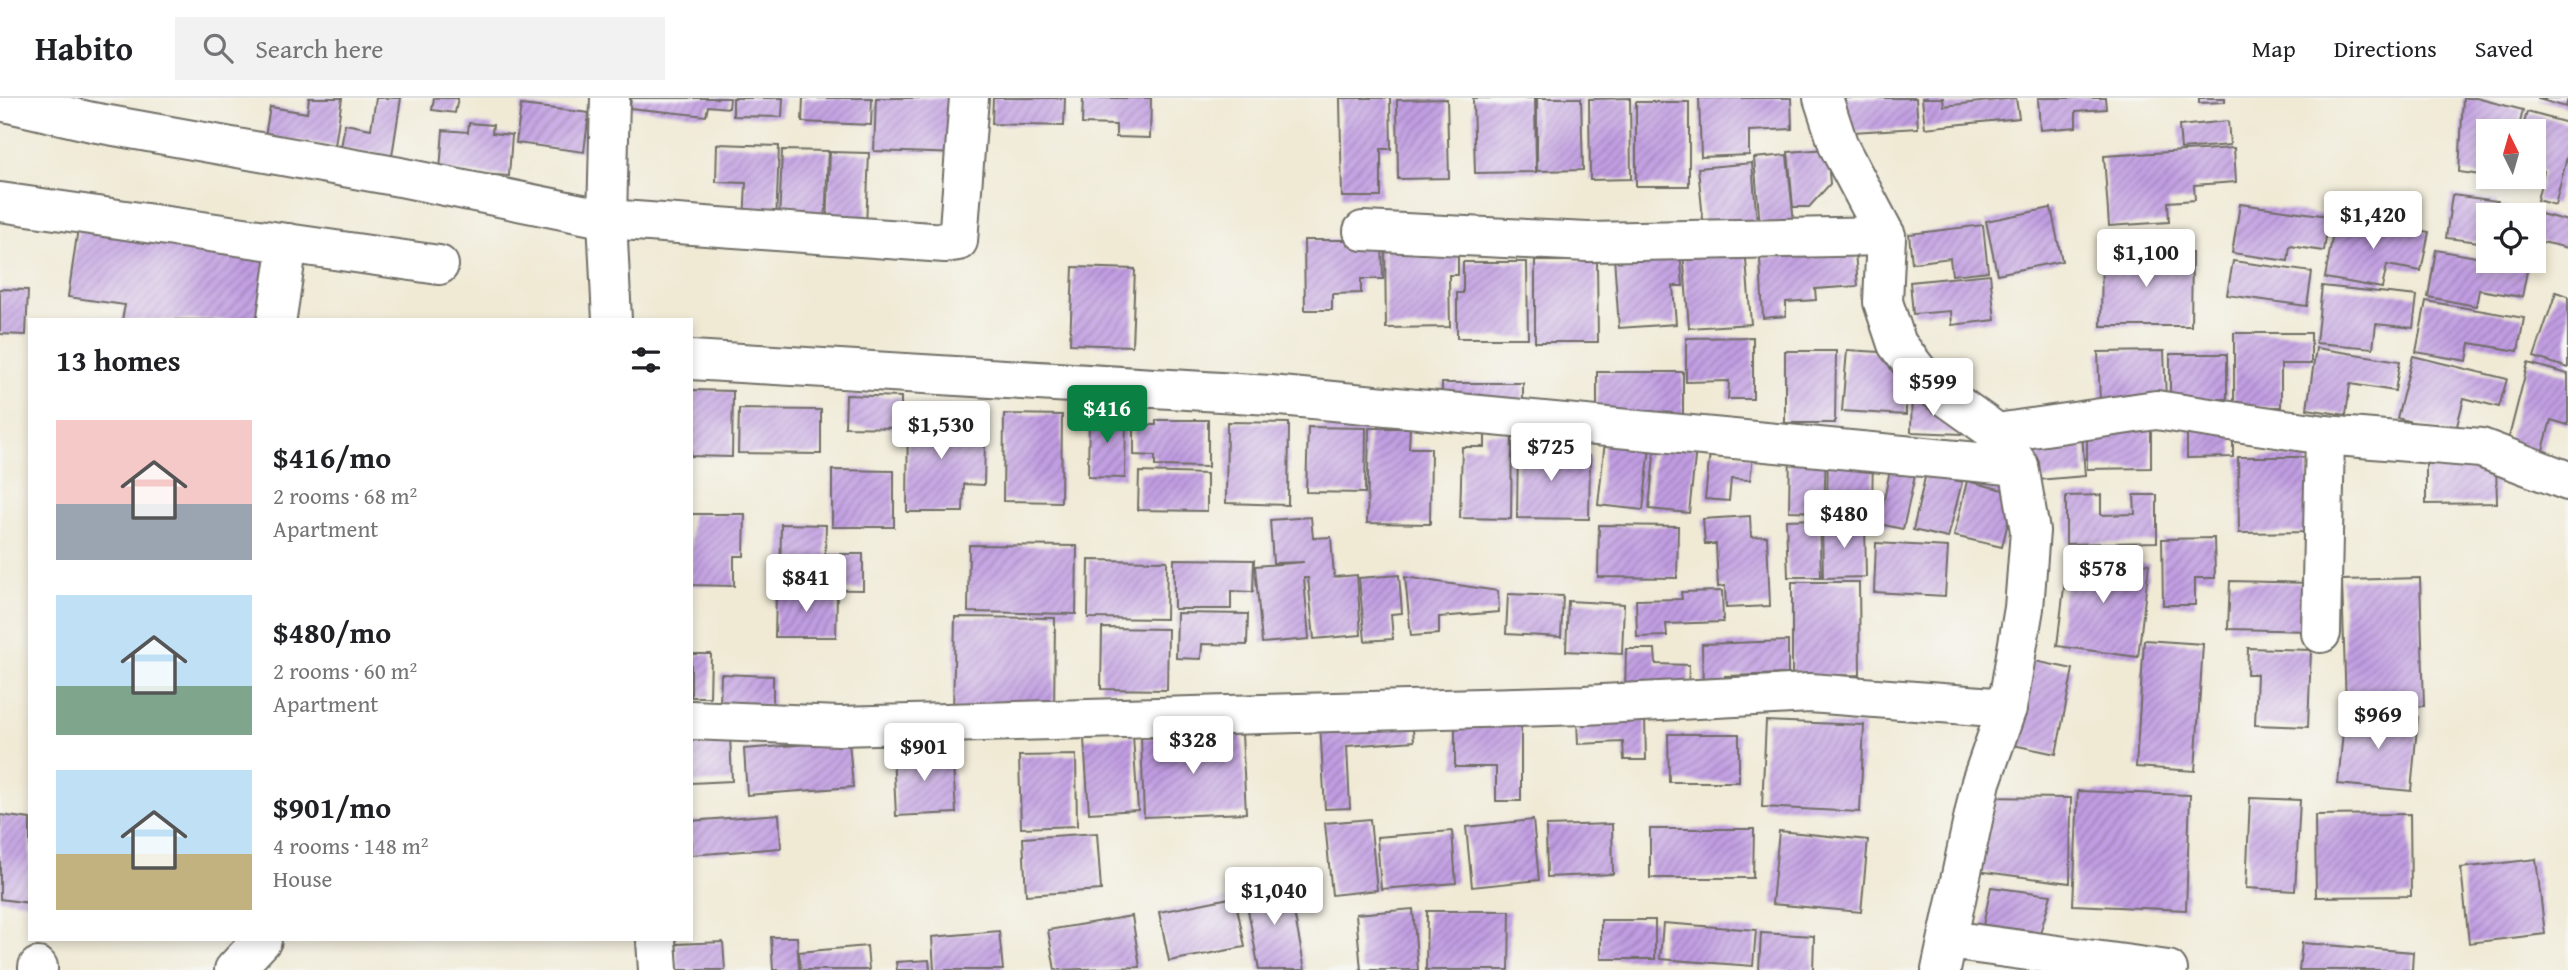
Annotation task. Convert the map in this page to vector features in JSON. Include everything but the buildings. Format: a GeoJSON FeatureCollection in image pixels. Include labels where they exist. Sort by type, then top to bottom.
{"type":"FeatureCollection","features":[{"type":"Feature","properties":{"kind":"street"},"geometry":{"type":"LineString","coordinates":[[610,98],[607,219],[612,318]]}},
{"type":"Feature","properties":{"kind":"street"},"geometry":{"type":"LineString","coordinates":[[0,101],[92,122],[400,177],[607,219],[945,243],[958,241],[969,98]]}},
{"type":"Feature","properties":{"kind":"street"},"geometry":{"type":"LineString","coordinates":[[1823,98],[1839,147],[1886,236],[1883,302],[1897,344],[1927,383],[1997,433],[2019,466],[2030,531],[2024,608],[2007,708],[1981,782],[1945,955],[2168,970]]}},
{"type":"Feature","properties":{"kind":"street"},"geometry":{"type":"LineString","coordinates":[[0,202],[439,265]]}},
{"type":"Feature","properties":{"kind":"street"},"geometry":{"type":"LineString","coordinates":[[1363,231],[1588,242],[1886,236]]}},
{"type":"Feature","properties":{"kind":"street"},"geometry":{"type":"LineString","coordinates":[[277,317],[288,243]]}},
{"type":"Feature","properties":{"kind":"street"},"geometry":{"type":"LineString","coordinates":[[693,360],[1270,395],[2019,466]]}},
{"type":"Feature","properties":{"kind":"street"},"geometry":{"type":"LineString","coordinates":[[1997,433],[2156,410],[2325,435],[2481,448],[2568,481]]}},
{"type":"Feature","properties":{"kind":"street"},"geometry":{"type":"LineString","coordinates":[[2321,633],[2325,435]]}},
{"type":"Feature","properties":{"kind":"street"},"geometry":{"type":"LineString","coordinates":[[693,720],[839,726],[1571,706],[1810,693],[2007,708]]}},
{"type":"Feature","properties":{"kind":"street"},"geometry":{"type":"LineString","coordinates":[[234,970],[261,941]]}},
{"type":"Feature","properties":{"kind":"street"},"geometry":{"type":"LineString","coordinates":[[656,941],[658,970]]}}]}
